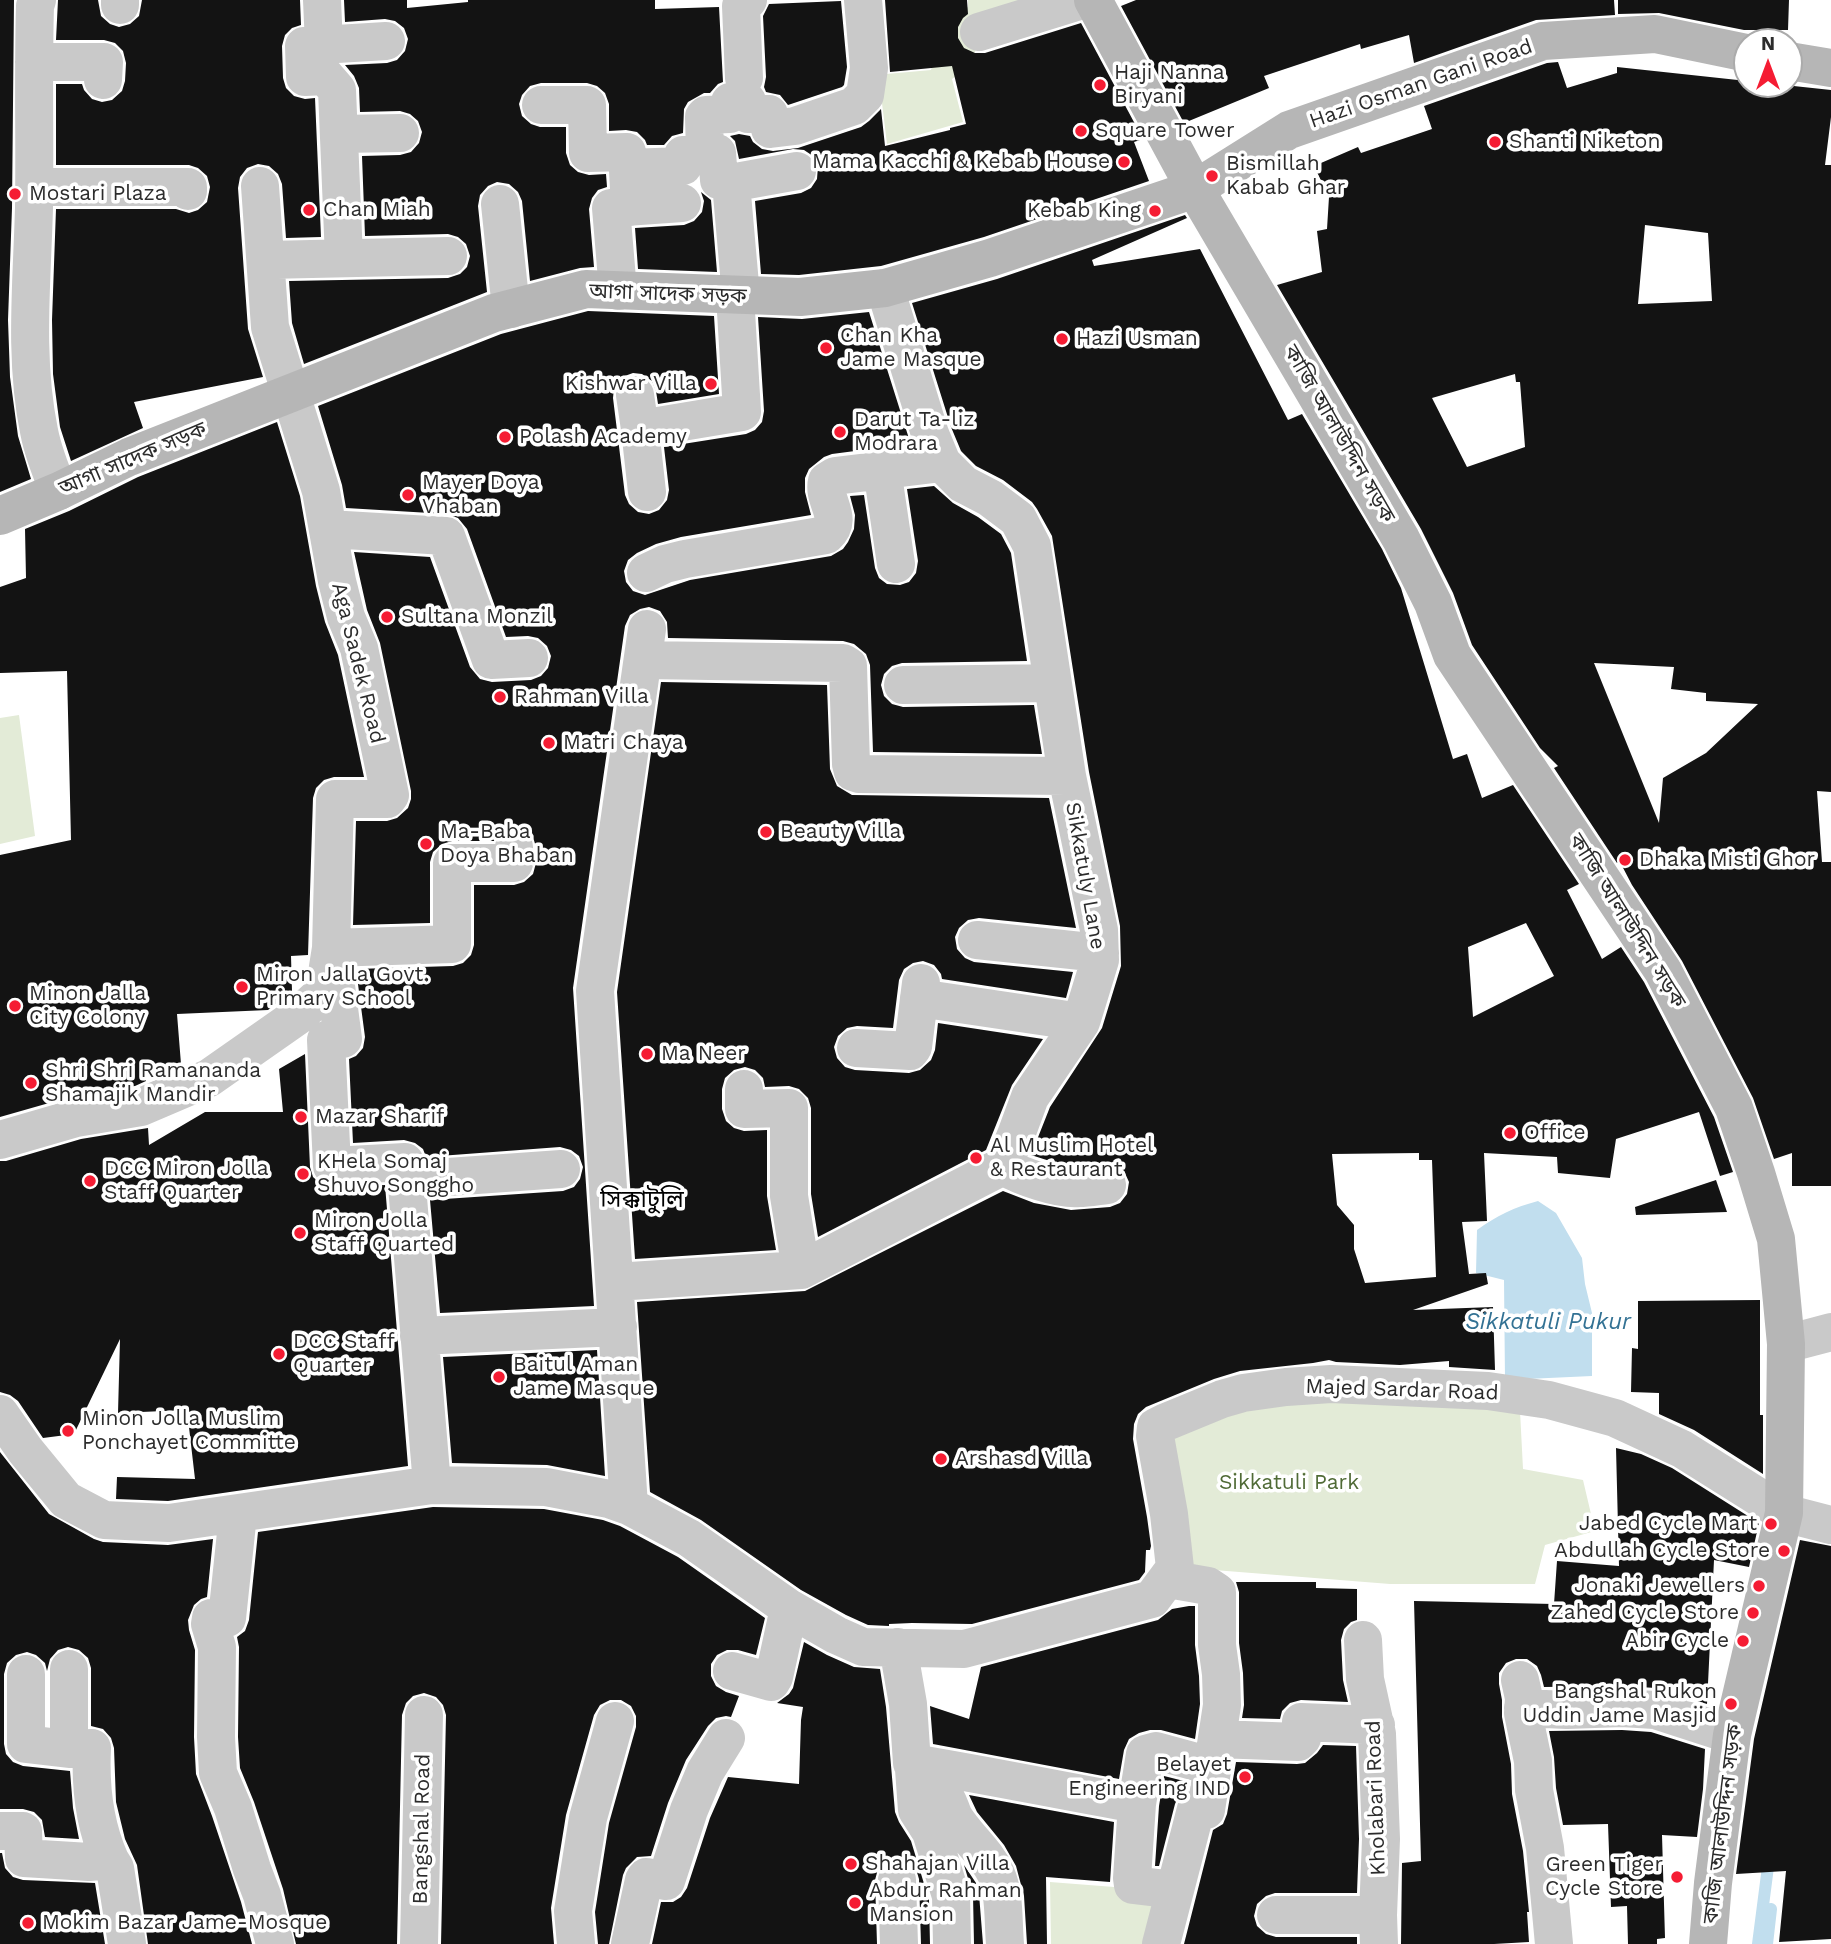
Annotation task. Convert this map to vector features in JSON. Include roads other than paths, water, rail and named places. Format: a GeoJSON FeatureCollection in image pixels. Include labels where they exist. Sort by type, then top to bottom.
{"type":"FeatureCollection","features":[{"type":"Feature","properties":{"kind":"street"},"geometry":{"type":"LineString","coordinates":[[37,0],[29,309],[33,393],[39,432],[59,491]]}},
{"type":"Feature","properties":{"kind":"street"},"geometry":{"type":"LineString","coordinates":[[322,0],[324,45]]}},
{"type":"Feature","properties":{"kind":"street"},"geometry":{"type":"LineString","coordinates":[[744,78],[741,6],[748,0]]}},
{"type":"Feature","properties":{"kind":"street"},"geometry":{"type":"LineString","coordinates":[[647,492],[637,412],[742,412],[731,183],[717,167],[704,117],[730,114],[730,102],[747,101],[748,114],[769,114],[769,129],[795,126],[856,104],[865,95],[869,68],[863,0]]}},
{"type":"Feature","properties":{"kind":"street"},"geometry":{"type":"LineString","coordinates":[[979,32],[1082,0]]}},
{"type":"Feature","properties":{"kind":"street","name":"কাজি আলাউদ্দিন সড়ক"},"geometry":{"type":"LineString","coordinates":[[1093,0],[1195,189],[1401,539],[1433,603],[1452,655],[1663,971],[1734,1108],[1756,1173],[1776,1239],[1786,1344],[1784,1513],[1732,1735],[1708,1944]]}},
{"type":"Feature","properties":{"kind":"street","name":"Hazi Osman Gani Road"},"geometry":{"type":"LineString","coordinates":[[1195,189],[1289,130],[1543,41],[1656,34],[1733,49]]}},
{"type":"Feature","properties":{"kind":"street"},"geometry":{"type":"LineString","coordinates":[[344,258],[337,90],[325,76],[305,77],[303,46],[386,41]]}},
{"type":"Feature","properties":{"kind":"street"},"geometry":{"type":"LineString","coordinates":[[34,62],[104,62],[103,79]]}},
{"type":"Feature","properties":{"kind":"street"},"geometry":{"type":"LineString","coordinates":[[1803,63],[1831,68]]}},
{"type":"Feature","properties":{"kind":"street"},"geometry":{"type":"LineString","coordinates":[[541,105],[587,104],[588,153],[627,152],[630,206]]}},
{"type":"Feature","properties":{"kind":"street"},"geometry":{"type":"LineString","coordinates":[[339,134],[400,133]]}},
{"type":"Feature","properties":{"kind":"street"},"geometry":{"type":"LineString","coordinates":[[628,168],[683,166],[683,155],[717,167],[797,171]]}},
{"type":"Feature","properties":{"kind":"street","name":"Aga Sadek Road"},"geometry":{"type":"LineString","coordinates":[[0,1140],[76,1118],[141,1107],[209,1078],[299,1015],[324,992],[331,948],[335,797],[387,799],[390,795],[359,648],[346,617],[337,580],[321,491],[270,327],[260,186]]}},
{"type":"Feature","properties":{"kind":"street"},"geometry":{"type":"LineString","coordinates":[[34,187],[188,187],[188,191]]}},
{"type":"Feature","properties":{"kind":"street","name":"আগা সাদেক সড়ক"},"geometry":{"type":"LineString","coordinates":[[0,516],[129,457],[494,313],[586,289],[800,297],[885,288],[990,258],[1195,189]]}},
{"type":"Feature","properties":{"kind":"street"},"geometry":{"type":"LineString","coordinates":[[618,290],[611,208],[682,203]]}},
{"type":"Feature","properties":{"kind":"street"},"geometry":{"type":"LineString","coordinates":[[500,204],[511,309]]}},
{"type":"Feature","properties":{"kind":"street"},"geometry":{"type":"LineString","coordinates":[[266,260],[448,256]]}},
{"type":"Feature","properties":{"kind":"street","name":"Sikkatuly Lane"},"geometry":{"type":"LineString","coordinates":[[885,288],[930,434],[942,463],[963,484],[990,498],[1018,519],[1032,546],[1067,776],[1098,930],[1100,960],[1081,1022],[1030,1097],[1003,1166]]}},
{"type":"Feature","properties":{"kind":"street"},"geometry":{"type":"LineString","coordinates":[[646,573],[685,559],[826,535],[835,520],[826,488],[827,481],[835,476],[942,463]]}},
{"type":"Feature","properties":{"kind":"street"},"geometry":{"type":"LineString","coordinates":[[882,469],[896,565]]}},
{"type":"Feature","properties":{"kind":"street"},"geometry":{"type":"LineString","coordinates":[[328,528],[446,536],[491,660],[528,657]]}},
{"type":"Feature","properties":{"kind":"street"},"geometry":{"type":"LineString","coordinates":[[629,1506],[595,991],[645,645],[843,663],[848,666],[851,764],[853,772],[859,774],[1067,776]]}},
{"type":"Feature","properties":{"kind":"street"},"geometry":{"type":"LineString","coordinates":[[903,685],[1052,683]]}},
{"type":"Feature","properties":{"kind":"street"},"geometry":{"type":"LineString","coordinates":[[432,1485],[405,1162],[332,1166],[326,1040],[342,1039],[331,948],[452,944],[452,863],[514,863],[514,847]]}},
{"type":"Feature","properties":{"kind":"street"},"geometry":{"type":"LineString","coordinates":[[977,940],[1100,953]]}},
{"type":"Feature","properties":{"kind":"street"},"geometry":{"type":"LineString","coordinates":[[856,1048],[910,1051],[913,1047],[920,990],[1081,1022]]}},
{"type":"Feature","properties":{"kind":"street"},"geometry":{"type":"LineString","coordinates":[[744,1089],[744,1109],[789,1108],[789,1196],[801,1270]]}},
{"type":"Feature","properties":{"kind":"street"},"geometry":{"type":"LineString","coordinates":[[615,1282],[801,1270],[1003,1166],[1015,1173],[1077,1189],[1107,1185]]}},
{"type":"Feature","properties":{"kind":"street"},"geometry":{"type":"LineString","coordinates":[[406,1180],[561,1169]]}},
{"type":"Feature","properties":{"kind":"street"},"geometry":{"type":"LineString","coordinates":[[419,1336],[618,1327]]}},
{"type":"Feature","properties":{"kind":"street"},"geometry":{"type":"LineString","coordinates":[[1786,1344],[1831,1332]]}},
{"type":"Feature","properties":{"kind":"street","name":"Majed Sardar Road"},"geometry":{"type":"LineString","coordinates":[[1168,1579],[1175,1569],[1169,1514],[1155,1436],[1156,1427],[1232,1396],[1286,1387],[1331,1384],[1488,1391],[1549,1400],[1615,1418],[1682,1449],[1784,1513]]}},
{"type":"Feature","properties":{"kind":"street"},"geometry":{"type":"LineString","coordinates":[[6,1433],[66,1500],[104,1520],[169,1523],[432,1485],[546,1487],[610,1499],[629,1506],[689,1538],[789,1608],[863,1647],[964,1649],[1152,1599],[1168,1579],[1208,1586],[1217,1592],[1217,1645],[1222,1705],[1206,1810],[1196,1809],[1161,1944]]}},
{"type":"Feature","properties":{"kind":"street"},"geometry":{"type":"LineString","coordinates":[[1784,1513],[1831,1525]]}},
{"type":"Feature","properties":{"kind":"street"},"geometry":{"type":"LineString","coordinates":[[238,1514],[227,1618],[211,1618],[210,1624],[217,1647],[218,1773],[233,1808],[275,1944]]}},
{"type":"Feature","properties":{"kind":"street"},"geometry":{"type":"LineString","coordinates":[[732,1671],[771,1682],[789,1608]]}},
{"type":"Feature","properties":{"kind":"street","name":"Kholabari Road"},"geometry":{"type":"LineString","coordinates":[[1276,1916],[1378,1929],[1381,1839],[1376,1725],[1366,1679],[1363,1640]]}},
{"type":"Feature","properties":{"kind":"street"},"geometry":{"type":"LineString","coordinates":[[898,1647],[908,1704],[917,1810],[931,1832],[951,1896],[952,1944]]}},
{"type":"Feature","properties":{"kind":"street"},"geometry":{"type":"LineString","coordinates":[[69,1669],[69,1749]]}},
{"type":"Feature","properties":{"kind":"street"},"geometry":{"type":"LineString","coordinates":[[26,1674],[13,1715],[26,1744],[69,1749],[92,1748],[92,1788],[97,1824],[115,1868],[127,1944]]}},
{"type":"Feature","properties":{"kind":"street"},"geometry":{"type":"LineString","coordinates":[[1554,1944],[1545,1848],[1521,1694],[1567,1710],[1656,1710],[1732,1735]]}},
{"type":"Feature","properties":{"kind":"street","name":"Bangshal Road"},"geometry":{"type":"LineString","coordinates":[[419,1944],[424,1715]]}},
{"type":"Feature","properties":{"kind":"street"},"geometry":{"type":"LineString","coordinates":[[576,1944],[573,1911],[588,1818],[615,1721]]}},
{"type":"Feature","properties":{"kind":"street"},"geometry":{"type":"LineString","coordinates":[[1175,1891],[1133,1885],[1137,1804],[1145,1754],[1156,1751],[1214,1753],[1298,1742],[1302,1738],[1301,1722],[1376,1725]]}},
{"type":"Feature","properties":{"kind":"street"},"geometry":{"type":"LineString","coordinates":[[630,1944],[644,1880],[646,1877],[666,1881],[689,1810],[705,1772],[726,1738]]}},
{"type":"Feature","properties":{"kind":"street"},"geometry":{"type":"LineString","coordinates":[[913,1766],[990,1775],[1137,1804]]}},
{"type":"Feature","properties":{"kind":"street"},"geometry":{"type":"LineString","coordinates":[[913,1766],[944,1794],[954,1817],[996,1874],[1002,1898],[1005,1944]]}},
{"type":"Feature","properties":{"kind":"street"},"geometry":{"type":"LineString","coordinates":[[0,1831],[23,1831],[24,1858],[89,1862],[110,1860]]}},
{"type":"Feature","properties":{"kind":"street"},"geometry":{"type":"LineString","coordinates":[[897,1880],[898,1944]]}},
{"type":"Feature","properties":{"kind":"water","name":"Sikkatuli Pukur"},"geometry":{"type":"Polygon","coordinates":[[[1538,1201],[1556,1213],[1582,1258],[1592,1313],[1592,1376],[1505,1380],[1504,1280],[1476,1273],[1477,1230],[1506,1212],[1538,1201]]]}},
{"type":"Feature","properties":{"kind":"waterway"},"geometry":{"type":"LineString","coordinates":[[1758,1944],[1769,1859]]}},
{"type":"Feature","properties":{"kind":"waterway"},"geometry":{"type":"LineString","coordinates":[[1767,1944],[1771,1909]]}},
{"type":"Feature","properties":{"kind":"place","name":"Haji Nanna Biryani"},"geometry":{"type":"Point","coordinates":[1100,85]}},
{"type":"Feature","properties":{"kind":"place","name":"Square Tower"},"geometry":{"type":"Point","coordinates":[1081,131]}},
{"type":"Feature","properties":{"kind":"place","name":"Shanti Niketon"},"geometry":{"type":"Point","coordinates":[1495,142]}},
{"type":"Feature","properties":{"kind":"place","name":"Mama Kacchi & Kebab House"},"geometry":{"type":"Point","coordinates":[1124,162]}},
{"type":"Feature","properties":{"kind":"place","name":"Bismillah Kabab Ghar"},"geometry":{"type":"Point","coordinates":[1212,176]}},
{"type":"Feature","properties":{"kind":"place","name":"Mostari Plaza"},"geometry":{"type":"Point","coordinates":[15,194]}},
{"type":"Feature","properties":{"kind":"place","name":"Chan Miah"},"geometry":{"type":"Point","coordinates":[309,210]}},
{"type":"Feature","properties":{"kind":"place","name":"Kebab King"},"geometry":{"type":"Point","coordinates":[1155,211]}},
{"type":"Feature","properties":{"kind":"place","name":"Hazi Usman"},"geometry":{"type":"Point","coordinates":[1062,339]}},
{"type":"Feature","properties":{"kind":"place","name":"Chan Kha Jame Masque"},"geometry":{"type":"Point","coordinates":[826,348]}},
{"type":"Feature","properties":{"kind":"place","name":"Kishwar Villa"},"geometry":{"type":"Point","coordinates":[711,384]}},
{"type":"Feature","properties":{"kind":"place","name":"Darut Ta-liz Modrara"},"geometry":{"type":"Point","coordinates":[840,432]}},
{"type":"Feature","properties":{"kind":"place","name":"Polash Academy"},"geometry":{"type":"Point","coordinates":[505,437]}},
{"type":"Feature","properties":{"kind":"place","name":"Mayer Doya Vhaban"},"geometry":{"type":"Point","coordinates":[408,495]}},
{"type":"Feature","properties":{"kind":"place","name":"Sultana Monzil"},"geometry":{"type":"Point","coordinates":[387,617]}},
{"type":"Feature","properties":{"kind":"place","name":"Rahman Villa"},"geometry":{"type":"Point","coordinates":[500,697]}},
{"type":"Feature","properties":{"kind":"place","name":"Matri Chaya"},"geometry":{"type":"Point","coordinates":[549,743]}},
{"type":"Feature","properties":{"kind":"place","name":"Beauty Villa"},"geometry":{"type":"Point","coordinates":[766,832]}},
{"type":"Feature","properties":{"kind":"place","name":"Ma-Baba Doya Bhaban"},"geometry":{"type":"Point","coordinates":[426,844]}},
{"type":"Feature","properties":{"kind":"place","name":"Dhaka Misti Ghor"},"geometry":{"type":"Point","coordinates":[1625,860]}},
{"type":"Feature","properties":{"kind":"place","name":"Miron Jalla Govt. Primary School"},"geometry":{"type":"Point","coordinates":[242,987]}},
{"type":"Feature","properties":{"kind":"place","name":"Minon Jalla City Colony"},"geometry":{"type":"Point","coordinates":[15,1006]}},
{"type":"Feature","properties":{"kind":"place","name":"Ma Neer"},"geometry":{"type":"Point","coordinates":[647,1054]}},
{"type":"Feature","properties":{"kind":"place","name":"Shri Shri Ramananda Shamajik Mandir"},"geometry":{"type":"Point","coordinates":[31,1083]}},
{"type":"Feature","properties":{"kind":"place","name":"Mazar Sharif"},"geometry":{"type":"Point","coordinates":[301,1117]}},
{"type":"Feature","properties":{"kind":"place","name":"Office"},"geometry":{"type":"Point","coordinates":[1510,1133]}},
{"type":"Feature","properties":{"kind":"place","name":"Al Muslim Hotel & Restaurant"},"geometry":{"type":"Point","coordinates":[976,1158]}},
{"type":"Feature","properties":{"kind":"place","name":"KHela Somaj Shuvo Songgho"},"geometry":{"type":"Point","coordinates":[303,1174]}},
{"type":"Feature","properties":{"kind":"place","name":"DCC Miron Jolla Staff Quarter"},"geometry":{"type":"Point","coordinates":[90,1181]}},
{"type":"Feature","properties":{"kind":"place","name":"Miron Jolla Staff Quarted"},"geometry":{"type":"Point","coordinates":[300,1233]}},
{"type":"Feature","properties":{"kind":"place","name":"DCC Staff Quarter"},"geometry":{"type":"Point","coordinates":[279,1354]}},
{"type":"Feature","properties":{"kind":"place","name":"Baitul Aman Jame Masque"},"geometry":{"type":"Point","coordinates":[499,1377]}},
{"type":"Feature","properties":{"kind":"place","name":"Minon Jolla Muslim Ponchayet Committe"},"geometry":{"type":"Point","coordinates":[68,1431]}},
{"type":"Feature","properties":{"kind":"place","name":"Arshasd Villa"},"geometry":{"type":"Point","coordinates":[941,1459]}},
{"type":"Feature","properties":{"kind":"place","name":"Jabed Cycle Mart"},"geometry":{"type":"Point","coordinates":[1771,1524]}},
{"type":"Feature","properties":{"kind":"place","name":"Abdullah Cycle Store"},"geometry":{"type":"Point","coordinates":[1784,1551]}},
{"type":"Feature","properties":{"kind":"place","name":"Jonaki Jewellers"},"geometry":{"type":"Point","coordinates":[1759,1586]}},
{"type":"Feature","properties":{"kind":"place","name":"Zahed Cycle Store"},"geometry":{"type":"Point","coordinates":[1753,1613]}},
{"type":"Feature","properties":{"kind":"place","name":"Abir Cycle"},"geometry":{"type":"Point","coordinates":[1743,1641]}},
{"type":"Feature","properties":{"kind":"place","name":"Bangshal Rukon Uddin Jame Masjid"},"geometry":{"type":"Point","coordinates":[1731,1704]}},
{"type":"Feature","properties":{"kind":"place","name":"Belayet Engineering IND"},"geometry":{"type":"Point","coordinates":[1245,1777]}},
{"type":"Feature","properties":{"kind":"place","name":"Shahajan Villa"},"geometry":{"type":"Point","coordinates":[851,1864]}},
{"type":"Feature","properties":{"kind":"place","name":"Green Tiger Cycle Store"},"geometry":{"type":"Point","coordinates":[1677,1877]}},
{"type":"Feature","properties":{"kind":"place","name":"Abdur Rahman Mansion"},"geometry":{"type":"Point","coordinates":[855,1903]}},
{"type":"Feature","properties":{"kind":"place","name":"Mokim Bazar Jame-Mosque"},"geometry":{"type":"Point","coordinates":[28,1923]}},
{"type":"Feature","properties":{"kind":"district","name":"সিক্কাটুলি"},"geometry":{"type":"Point","coordinates":[642,1200]}},
{"type":"Feature","properties":{"kind":"park label","name":"Sikkatuli Park"},"geometry":{"type":"Point","coordinates":[1289,1483]}}]}
